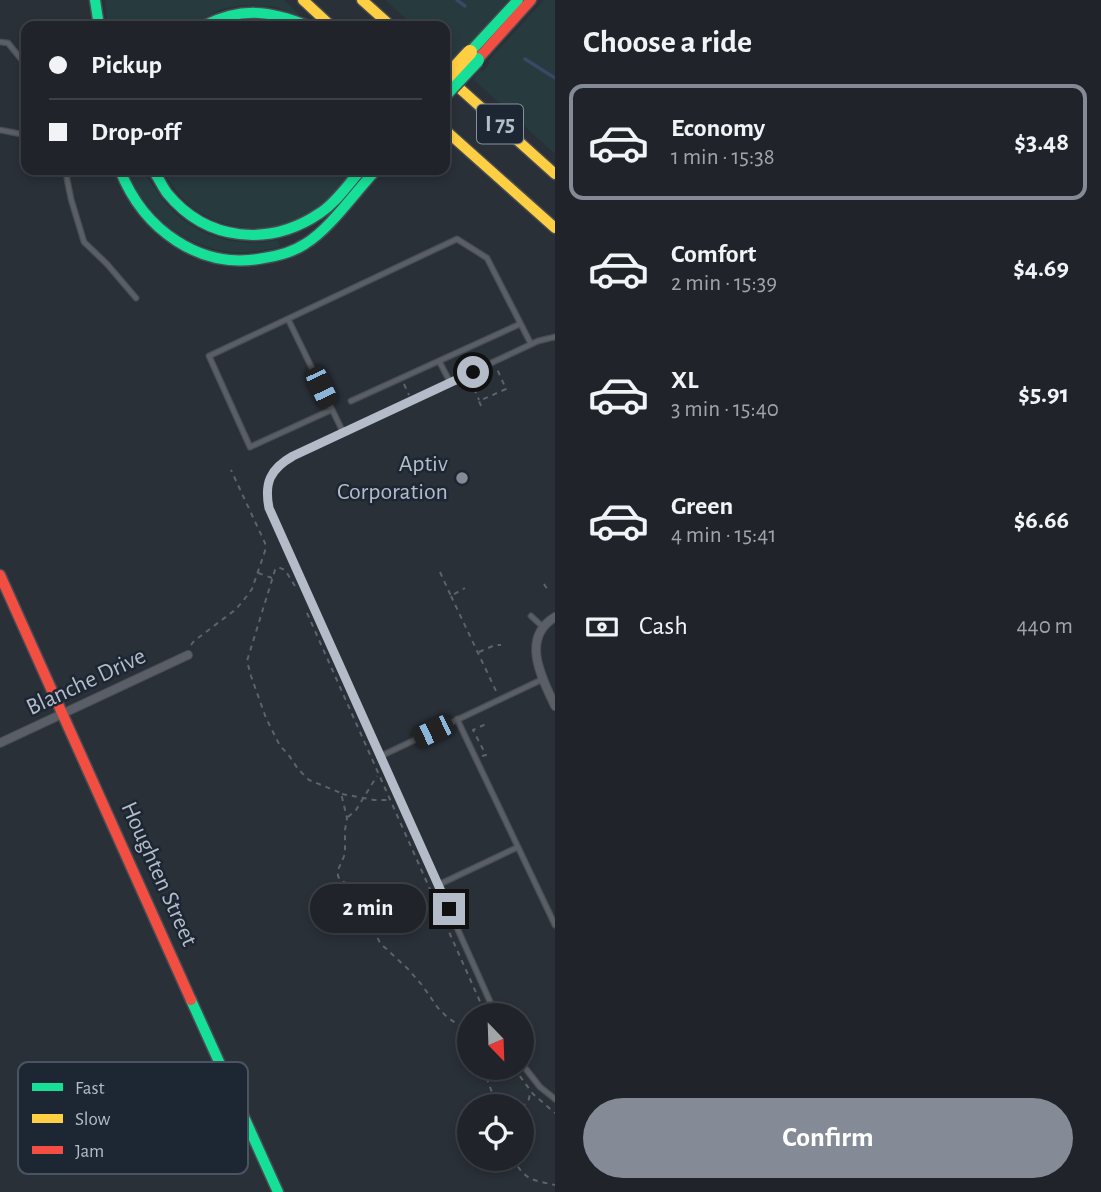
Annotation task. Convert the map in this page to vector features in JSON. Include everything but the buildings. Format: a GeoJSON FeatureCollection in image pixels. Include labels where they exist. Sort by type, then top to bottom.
{"type":"FeatureCollection","features":[{"type":"Feature","properties":{"kind":"main road"},"geometry":{"type":"LineString","coordinates":[[95,0],[98,21]]}},
{"type":"Feature","properties":{"kind":"main road"},"geometry":{"type":"LineString","coordinates":[[303,0],[326,21]]}},
{"type":"Feature","properties":{"kind":"main road"},"geometry":{"type":"LineString","coordinates":[[362,0],[385,21]]}},
{"type":"Feature","properties":{"kind":"main road"},"geometry":{"type":"LineString","coordinates":[[450,87],[518,0]]}},
{"type":"Feature","properties":{"kind":"main road"},"geometry":{"type":"LineString","coordinates":[[450,75],[474,56],[531,0]]}},
{"type":"Feature","properties":{"kind":"main road"},"geometry":{"type":"LineString","coordinates":[[214,21],[247,12],[270,13],[298,21]]}},
{"type":"Feature","properties":{"kind":"main road","name":"I 75"},"geometry":{"type":"LineString","coordinates":[[450,80],[555,174]]}},
{"type":"Feature","properties":{"kind":"main road","name":"I 75"},"geometry":{"type":"LineString","coordinates":[[450,134],[555,228]]}},
{"type":"Feature","properties":{"kind":"main road"},"geometry":{"type":"LineString","coordinates":[[122,175],[150,220],[166,232],[212,258],[243,261],[273,257],[303,245],[321,231],[371,175]]}},
{"type":"Feature","properties":{"kind":"main road"},"geometry":{"type":"LineString","coordinates":[[155,175],[174,202],[190,215],[227,233],[247,236],[273,235],[295,228],[321,212],[356,175]]}},
{"type":"Feature","properties":{"kind":"main road","name":"Houghten Street"},"geometry":{"type":"LineString","coordinates":[[0,575],[219,1062]]}},
{"type":"Feature","properties":{"kind":"main road","name":"Houghten Street"},"geometry":{"type":"LineString","coordinates":[[248,1126],[278,1192]]}},
{"type":"Feature","properties":{"kind":"street"},"geometry":{"type":"LineString","coordinates":[[555,617],[543,627],[537,640],[536,651],[542,679],[555,706]]}},
{"type":"Feature","properties":{"kind":"street","name":"Blanche Drive"},"geometry":{"type":"LineString","coordinates":[[0,743],[188,655]]}},
{"type":"Feature","properties":{"kind":"lane"},"geometry":{"type":"LineString","coordinates":[[0,42],[8,43],[21,59]]}},
{"type":"Feature","properties":{"kind":"lane"},"geometry":{"type":"LineString","coordinates":[[0,130],[21,134]]}},
{"type":"Feature","properties":{"kind":"lane"},"geometry":{"type":"LineString","coordinates":[[67,175],[84,242],[136,298]]}},
{"type":"Feature","properties":{"kind":"lane"},"geometry":{"type":"LineString","coordinates":[[331,410],[250,447],[209,356],[457,239],[487,258],[531,344]]}},
{"type":"Feature","properties":{"kind":"lane"},"geometry":{"type":"LineString","coordinates":[[288,319],[343,432]]}},
{"type":"Feature","properties":{"kind":"lane"},"geometry":{"type":"LineString","coordinates":[[352,401],[520,324]]}},
{"type":"Feature","properties":{"kind":"lane"},"geometry":{"type":"LineString","coordinates":[[491,1003],[269,508],[267,497],[270,478],[276,467],[293,456],[531,344],[555,337]]}},
{"type":"Feature","properties":{"kind":"lane"},"geometry":{"type":"LineString","coordinates":[[439,361],[450,382]]}},
{"type":"Feature","properties":{"kind":"lane"},"geometry":{"type":"LineString","coordinates":[[531,616],[543,627]]}},
{"type":"Feature","properties":{"kind":"lane"},"geometry":{"type":"LineString","coordinates":[[381,756],[542,679]]}},
{"type":"Feature","properties":{"kind":"lane"},"geometry":{"type":"LineString","coordinates":[[457,719],[555,925]]}},
{"type":"Feature","properties":{"kind":"lane"},"geometry":{"type":"LineString","coordinates":[[438,886],[517,847]]}},
{"type":"Feature","properties":{"kind":"lane"},"geometry":{"type":"LineString","coordinates":[[534,1079],[555,1100]]}},
{"type":"Feature","properties":{"kind":"path"},"geometry":{"type":"LineString","coordinates":[[479,401],[506,389],[497,368]]}},
{"type":"Feature","properties":{"kind":"path"},"geometry":{"type":"LineString","coordinates":[[476,378],[473,386],[481,406]]}},
{"type":"Feature","properties":{"kind":"path"},"geometry":{"type":"LineString","coordinates":[[188,655],[187,650],[194,641],[235,610],[252,589],[265,551],[265,543],[231,470]]}},
{"type":"Feature","properties":{"kind":"path"},"geometry":{"type":"LineString","coordinates":[[298,593],[285,570],[278,568],[247,661],[266,718],[281,746],[309,780],[341,793],[364,798],[400,799]]}},
{"type":"Feature","properties":{"kind":"path"},"geometry":{"type":"LineString","coordinates":[[257,572],[273,578]]}},
{"type":"Feature","properties":{"kind":"path"},"geometry":{"type":"LineString","coordinates":[[440,572],[497,693]]}},
{"type":"Feature","properties":{"kind":"path"},"geometry":{"type":"LineString","coordinates":[[544,584],[549,592]]}},
{"type":"Feature","properties":{"kind":"path"},"geometry":{"type":"LineString","coordinates":[[451,596],[465,587]]}},
{"type":"Feature","properties":{"kind":"path"},"geometry":{"type":"LineString","coordinates":[[307,613],[481,1003]]}},
{"type":"Feature","properties":{"kind":"path"},"geometry":{"type":"LineString","coordinates":[[477,653],[500,645]]}},
{"type":"Feature","properties":{"kind":"path"},"geometry":{"type":"LineString","coordinates":[[476,728],[486,724]]}},
{"type":"Feature","properties":{"kind":"path"},"geometry":{"type":"LineString","coordinates":[[347,818],[356,810],[382,771]]}},
{"type":"Feature","properties":{"kind":"path"},"geometry":{"type":"LineString","coordinates":[[341,793],[347,818],[345,854],[338,870],[340,880],[361,892],[367,901],[380,943],[408,969],[438,1008],[457,1024]]}},
{"type":"Feature","properties":{"kind":"path"},"geometry":{"type":"LineString","coordinates":[[521,1171],[527,1177],[555,1185]]}},
{"type":"Feature","properties":{"kind":"green space"},"geometry":{"type":"Polygon","coordinates":[[[105,0],[284,0],[299,14],[276,7],[245,5],[221,9],[199,21],[107,21],[105,0]]]}},
{"type":"Feature","properties":{"kind":"green space"},"geometry":{"type":"Polygon","coordinates":[[[385,0],[509,0],[453,62],[450,59],[450,21],[408,21],[385,0]]]}},
{"type":"Feature","properties":{"kind":"green space"},"geometry":{"type":"Polygon","coordinates":[[[544,0],[555,0],[555,154],[473,79],[544,0]]]}},
{"type":"Feature","properties":{"kind":"green space"},"geometry":{"type":"Polygon","coordinates":[[[130,175],[146,175],[166,204],[179,217],[208,234],[242,242],[278,240],[280,247],[230,252],[197,243],[181,235],[155,214],[130,175]]]}},
{"type":"Feature","properties":{"kind":"green space"},"geometry":{"type":"Polygon","coordinates":[[[166,175],[350,175],[329,198],[306,216],[274,227],[240,227],[224,223],[193,208],[166,175]]]}},
{"type":"Feature","properties":{"kind":"waterway"},"geometry":{"type":"LineString","coordinates":[[457,0],[465,6]]}},
{"type":"Feature","properties":{"kind":"waterway"},"geometry":{"type":"LineString","coordinates":[[525,59],[555,78]]}},
{"type":"Feature","properties":{"kind":"traffic: fast"},"geometry":{"type":"LineString","coordinates":[[95,0],[98,21]]}},
{"type":"Feature","properties":{"kind":"traffic: fast"},"geometry":{"type":"LineString","coordinates":[[470,52],[518,0]]}},
{"type":"Feature","properties":{"kind":"traffic: fast"},"geometry":{"type":"LineString","coordinates":[[215,21],[243,13],[268,14],[293,21]]}},
{"type":"Feature","properties":{"kind":"traffic: fast"},"geometry":{"type":"LineString","coordinates":[[450,89],[477,60]]}},
{"type":"Feature","properties":{"kind":"traffic: fast"},"geometry":{"type":"LineString","coordinates":[[122,175],[143,210],[177,241],[218,258],[240,260],[280,255],[305,244],[333,220],[372,175]]}},
{"type":"Feature","properties":{"kind":"traffic: fast"},"geometry":{"type":"LineString","coordinates":[[156,175],[167,193],[201,222],[220,230],[260,235],[301,224],[320,213],[357,175]]}},
{"type":"Feature","properties":{"kind":"traffic: fast"},"geometry":{"type":"LineString","coordinates":[[191,1000],[219,1062]]}},
{"type":"Feature","properties":{"kind":"traffic: fast"},"geometry":{"type":"LineString","coordinates":[[248,1126],[278,1192]]}},
{"type":"Feature","properties":{"kind":"traffic: slow"},"geometry":{"type":"LineString","coordinates":[[303,0],[326,21]]}},
{"type":"Feature","properties":{"kind":"traffic: slow"},"geometry":{"type":"LineString","coordinates":[[362,0],[385,21]]}},
{"type":"Feature","properties":{"kind":"traffic: slow"},"geometry":{"type":"LineString","coordinates":[[450,74],[470,52]]}},
{"type":"Feature","properties":{"kind":"traffic: slow"},"geometry":{"type":"LineString","coordinates":[[450,80],[555,174]]}},
{"type":"Feature","properties":{"kind":"traffic: slow"},"geometry":{"type":"LineString","coordinates":[[450,134],[555,228]]}},
{"type":"Feature","properties":{"kind":"traffic: jam"},"geometry":{"type":"LineString","coordinates":[[477,60],[531,0]]}},
{"type":"Feature","properties":{"kind":"traffic: jam"},"geometry":{"type":"LineString","coordinates":[[0,575],[191,1000]]}},
{"type":"Feature","properties":{"kind":"place","name":"Aptiv Corporation"},"geometry":{"type":"Point","coordinates":[462,478]}},
{"type":"Feature","properties":{"kind":"route"},"geometry":{"type":"LineString","coordinates":[[449,909],[269,508],[267,488],[276,467],[293,456],[473,372]]}}]}
